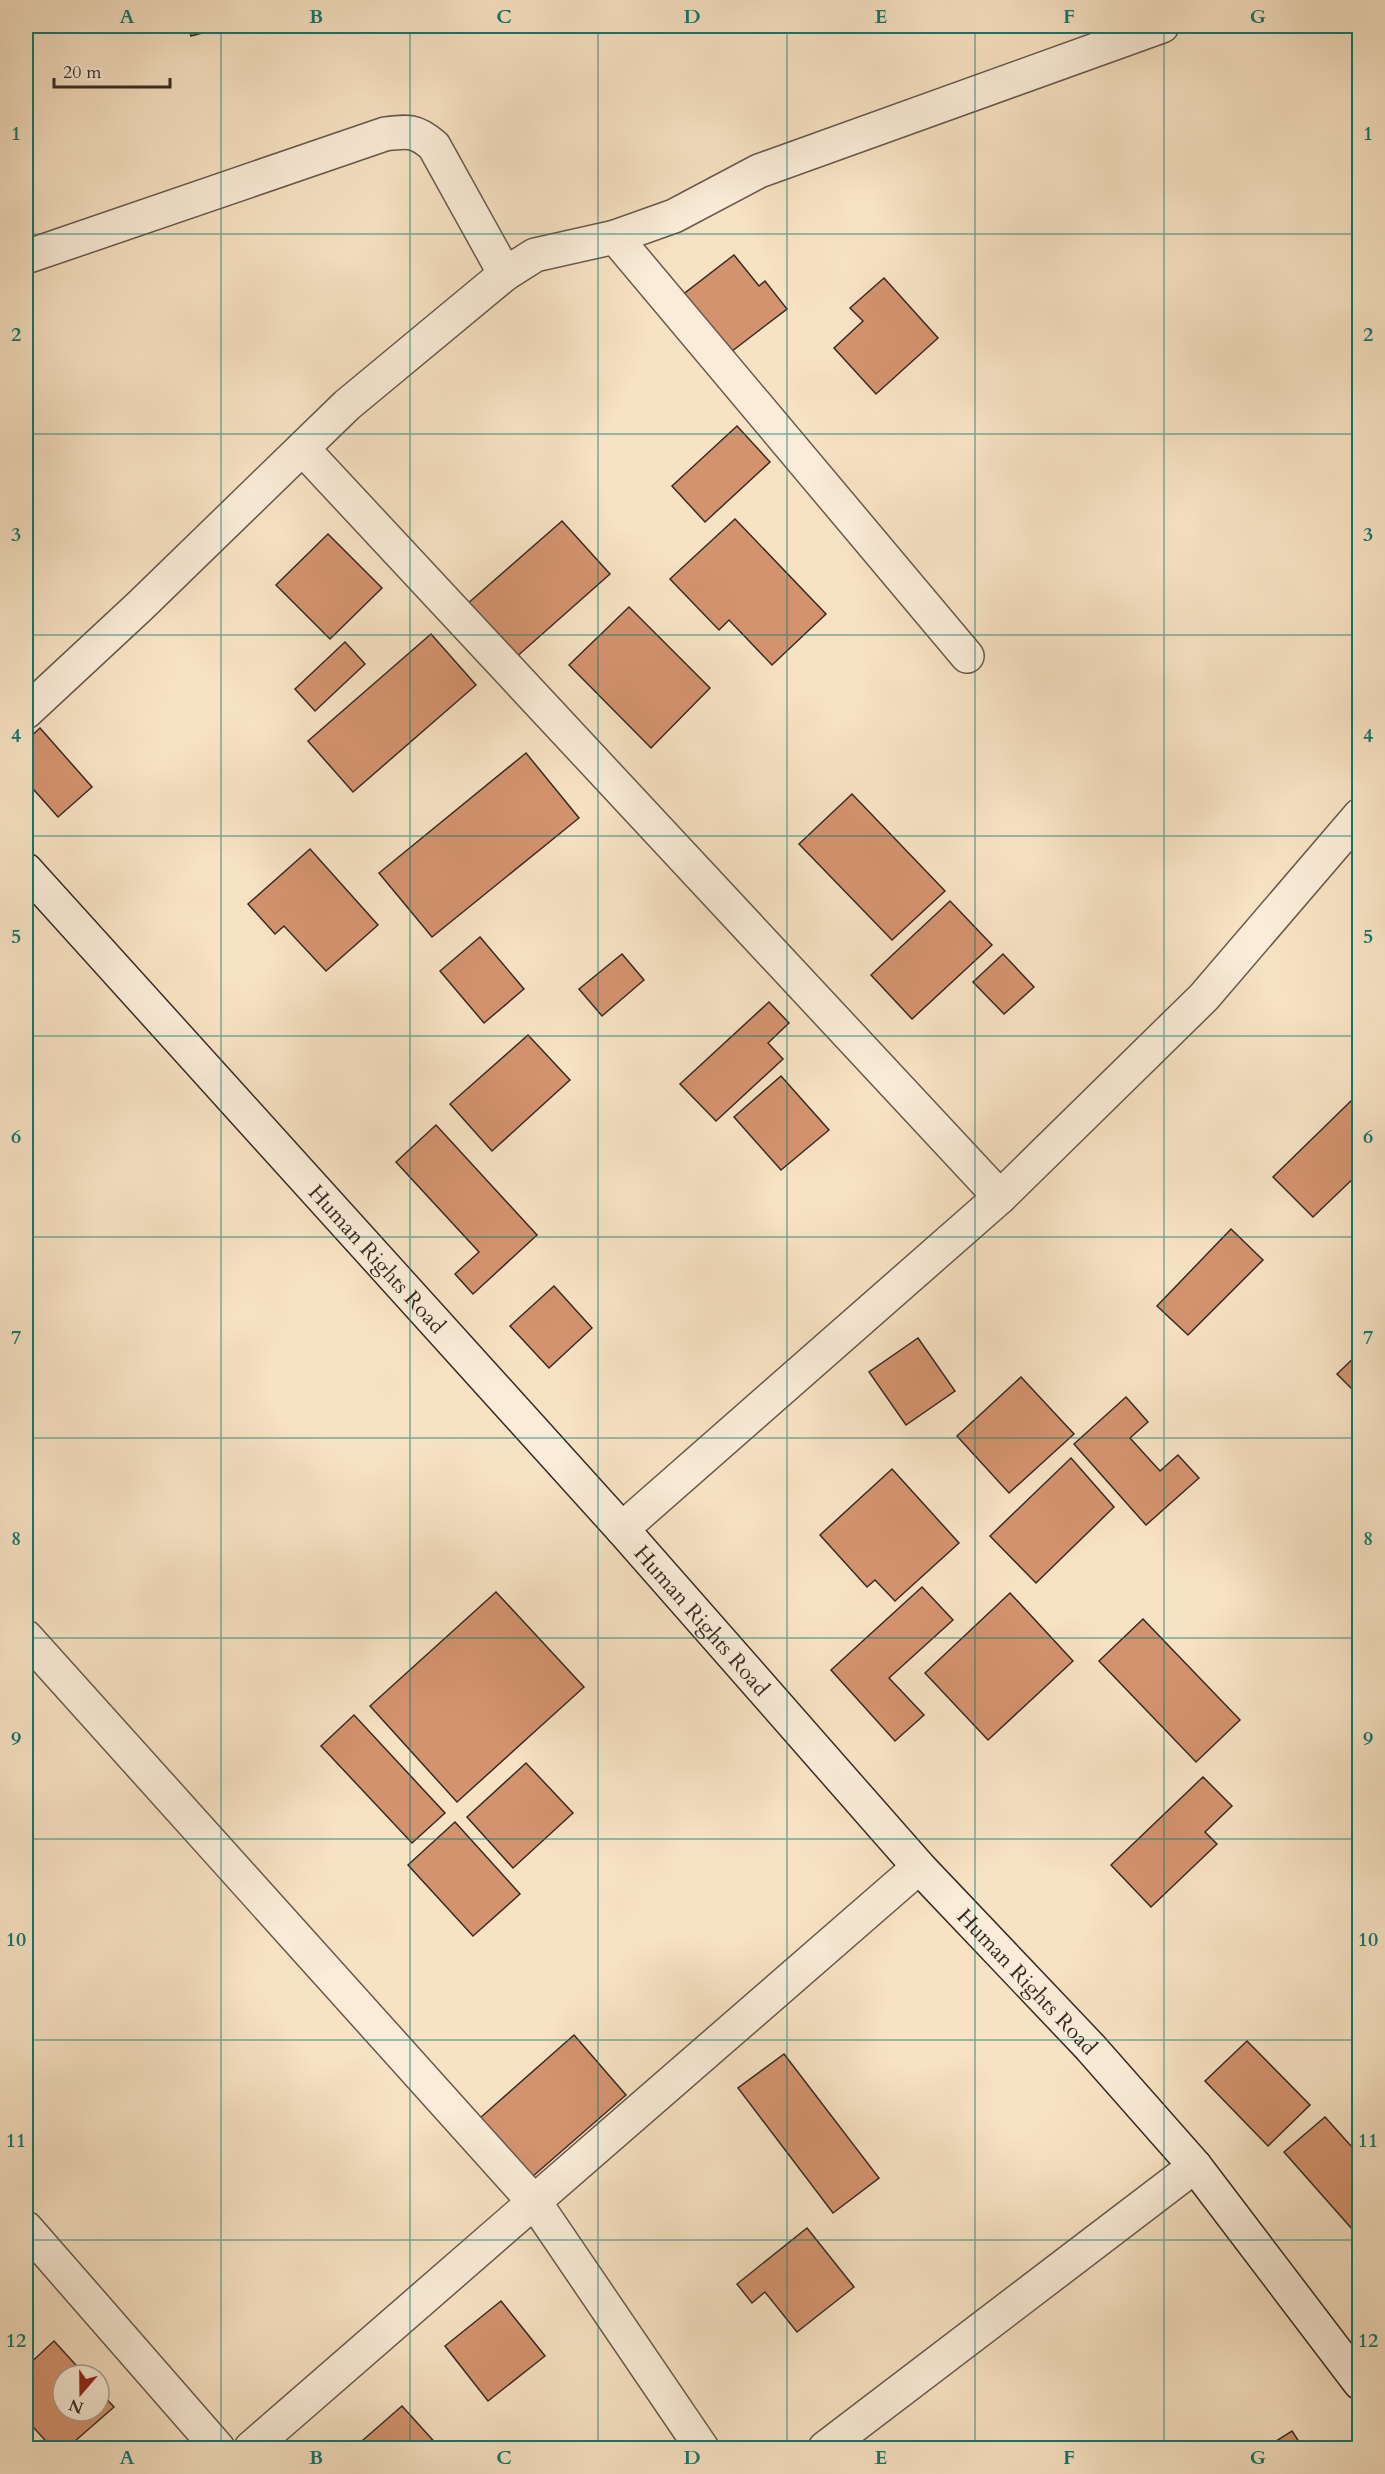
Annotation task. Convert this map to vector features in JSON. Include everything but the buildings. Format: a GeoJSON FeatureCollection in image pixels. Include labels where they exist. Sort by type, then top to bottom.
{"type":"FeatureCollection","features":[{"type":"Feature","properties":{"kind":"street"},"geometry":{"type":"LineString","coordinates":[[26,712],[347,405],[505,274],[535,255],[615,237],[674,216],[759,171],[1162,26]]}},
{"type":"Feature","properties":{"kind":"street"},"geometry":{"type":"LineString","coordinates":[[26,257],[385,134],[404,131],[420,134],[434,146],[505,274]]}},
{"type":"Feature","properties":{"kind":"street"},"geometry":{"type":"LineString","coordinates":[[615,237],[967,656]]}},
{"type":"Feature","properties":{"kind":"street"},"geometry":{"type":"LineString","coordinates":[[303,449],[1000,1197]]}},
{"type":"Feature","properties":{"kind":"street"},"geometry":{"type":"LineString","coordinates":[[622,1529],[1000,1197],[1204,997],[1359,814]]}},
{"type":"Feature","properties":{"kind":"street","name":"Human Rights Road"},"geometry":{"type":"LineString","coordinates":[[26,870],[622,1529],[919,1868],[1090,2047],[1195,2166],[1359,2383]]}},
{"type":"Feature","properties":{"kind":"street"},"geometry":{"type":"LineString","coordinates":[[26,1637],[536,2204],[702,2448]]}},
{"type":"Feature","properties":{"kind":"street"},"geometry":{"type":"LineString","coordinates":[[251,2448],[536,2204],[919,1868]]}},
{"type":"Feature","properties":{"kind":"street"},"geometry":{"type":"LineString","coordinates":[[825,2448],[1195,2166]]}},
{"type":"Feature","properties":{"kind":"street"},"geometry":{"type":"LineString","coordinates":[[26,2228],[218,2448]]}}]}
